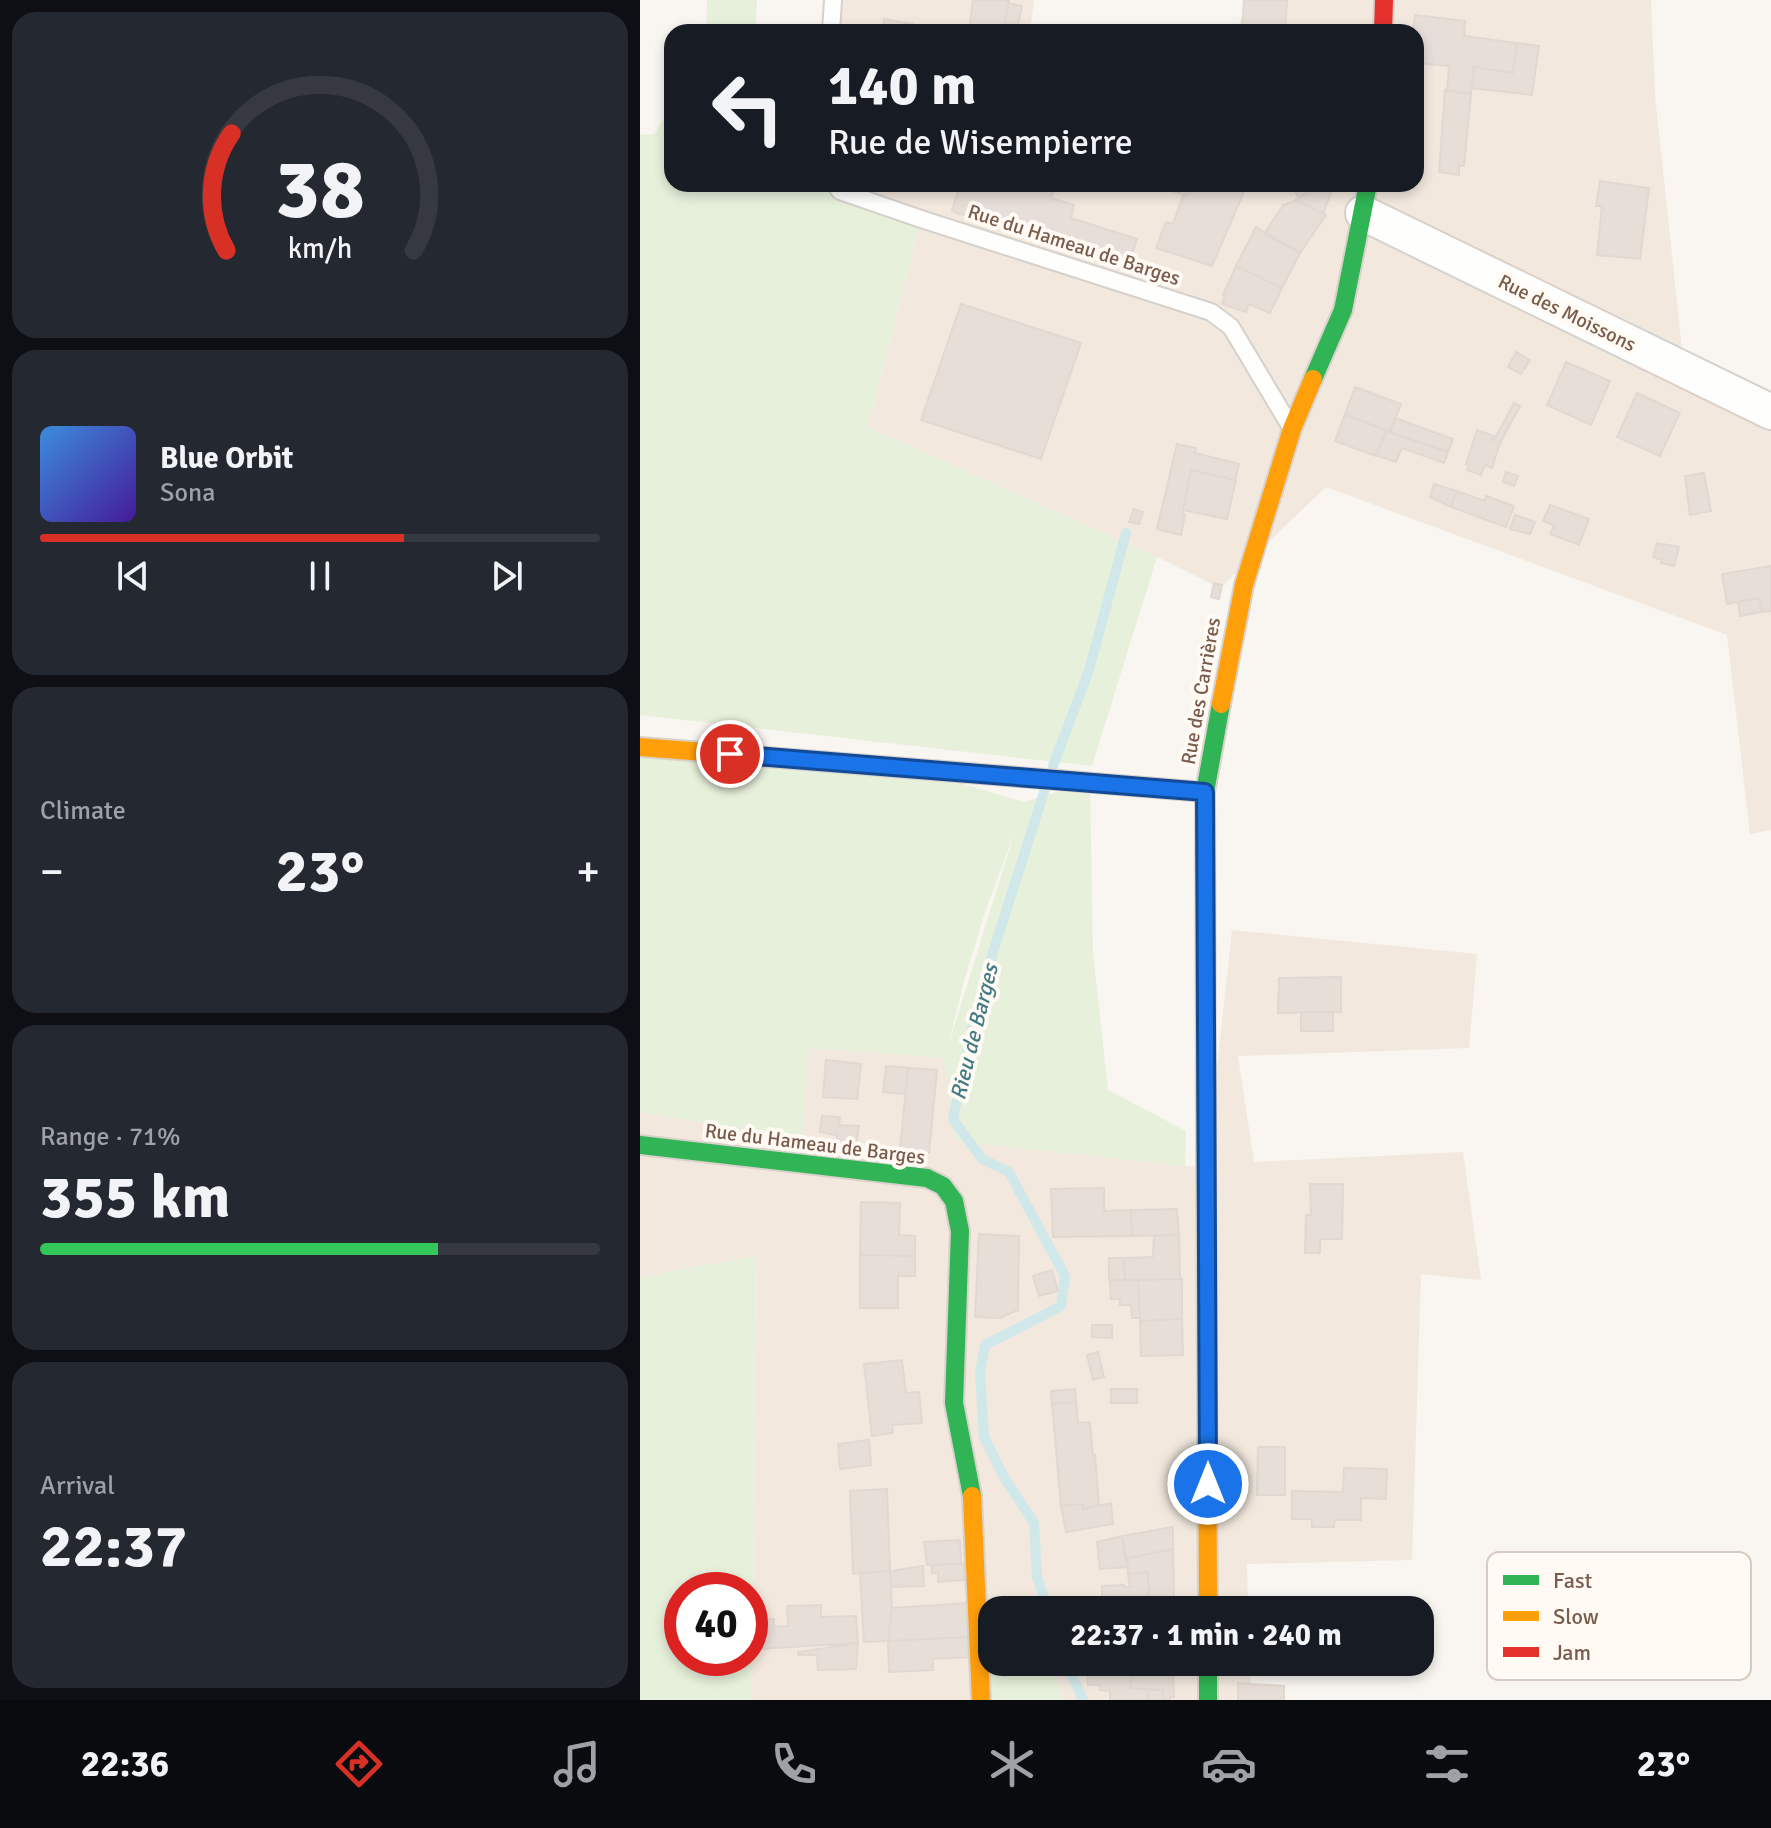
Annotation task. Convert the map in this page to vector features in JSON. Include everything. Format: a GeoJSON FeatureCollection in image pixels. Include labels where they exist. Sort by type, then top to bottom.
{"type":"FeatureCollection","features":[{"type":"Feature","properties":{"kind":"street"},"geometry":{"type":"LineString","coordinates":[[1383,24],[1384,0]]}},
{"type":"Feature","properties":{"kind":"street","name":"Rue des Moissons"},"geometry":{"type":"LineString","coordinates":[[1365,199],[1771,412]]}},
{"type":"Feature","properties":{"kind":"street","name":"Rue des Carrières"},"geometry":{"type":"LineString","coordinates":[[1208,1596],[1205,792],[1244,585],[1292,429],[1343,310],[1365,199]]}},
{"type":"Feature","properties":{"kind":"street"},"geometry":{"type":"LineString","coordinates":[[640,747],[1205,792]]}},
{"type":"Feature","properties":{"kind":"street","name":"Rue du Hameau de Barges"},"geometry":{"type":"LineString","coordinates":[[640,1145],[927,1178],[943,1186],[954,1201],[960,1231],[954,1403],[973,1502],[981,1700]]}},
{"type":"Feature","properties":{"kind":"street"},"geometry":{"type":"LineString","coordinates":[[1208,1676],[1208,1700]]}},
{"type":"Feature","properties":{"kind":"lane"},"geometry":{"type":"LineString","coordinates":[[832,24],[833,0]]}},
{"type":"Feature","properties":{"kind":"lane","name":"Rue du Hameau de Barges"},"geometry":{"type":"LineString","coordinates":[[843,192],[1211,312],[1231,327],[1292,429]]}},
{"type":"Feature","properties":{"kind":"shaded area"},"geometry":{"type":"Polygon","coordinates":[[[833,0],[1034,0],[1031,24],[832,24],[833,0]]]}},
{"type":"Feature","properties":{"kind":"shaded area"},"geometry":{"type":"Polygon","coordinates":[[[1248,0],[1651,0],[1655,95],[1684,369],[1771,412],[1771,830],[1750,834],[1727,635],[1326,487],[1220,588],[868,427],[921,219],[855,192],[1424,192],[1424,24],[1239,24],[1248,0]]]}},
{"type":"Feature","properties":{"kind":"shaded area"},"geometry":{"type":"Polygon","coordinates":[[[1232,930],[1477,954],[1469,1048],[1238,1056],[1254,1162],[1463,1152],[1481,1280],[1421,1274],[1412,1560],[1247,1564],[1248,1596],[978,1596],[978,1676],[984,1676],[981,1700],[752,1700],[752,1676],[768,1676],[768,1572],[753,1572],[757,1257],[640,1277],[640,1102],[798,1031],[947,1038],[955,1141],[1206,1168],[1232,930]]]}},
{"type":"Feature","properties":{"kind":"shaded area"},"geometry":{"type":"Polygon","coordinates":[[[1053,1676],[1251,1676],[1252,1699],[1271,1700],[1064,1700],[1053,1676]]]}},
{"type":"Feature","properties":{"kind":"green space"},"geometry":{"type":"Polygon","coordinates":[[[707,0],[757,0],[756,24],[706,24],[707,0]]]}},
{"type":"Feature","properties":{"kind":"green space"},"geometry":{"type":"Polygon","coordinates":[[[664,118],[664,192],[828,192],[921,219],[868,427],[1157,557],[1092,766],[640,715],[640,135],[654,134],[664,118]]]}},
{"type":"Feature","properties":{"kind":"green space"},"geometry":{"type":"Polygon","coordinates":[[[640,753],[957,782],[1024,802],[1090,782],[1093,953],[1108,1090],[1186,1131],[1185,1166],[955,1141],[944,1058],[809,1048],[803,1138],[640,1112],[640,753]],[[1015,831],[984,915],[951,1037],[1015,831]]]}},
{"type":"Feature","properties":{"kind":"green space"},"geometry":{"type":"Polygon","coordinates":[[[757,1256],[753,1572],[664,1572],[664,1676],[752,1676],[752,1700],[640,1700],[640,1277],[757,1256]]]}},
{"type":"Feature","properties":{"kind":"green space"},"geometry":{"type":"Polygon","coordinates":[[[988,1676],[1053,1676],[1064,1700],[981,1700],[988,1676]]]}},
{"type":"Feature","properties":{"kind":"building"},"geometry":{"type":"Polygon","coordinates":[[[973,0],[1009,0],[1005,24],[970,24],[973,0]]]}},
{"type":"Feature","properties":{"kind":"building"},"geometry":{"type":"Polygon","coordinates":[[[1244,0],[1287,0],[1286,24],[1242,24],[1244,0]]]}},
{"type":"Feature","properties":{"kind":"building"},"geometry":{"type":"Polygon","coordinates":[[[1008,3],[1022,6],[1018,24],[1005,24],[1008,3]]]}},
{"type":"Feature","properties":{"kind":"building"},"geometry":{"type":"Polygon","coordinates":[[[1415,15],[1465,21],[1464,36],[1517,43],[1513,73],[1474,67],[1471,94],[1447,91],[1449,66],[1424,64],[1424,24],[1414,24],[1415,15]]]}},
{"type":"Feature","properties":{"kind":"building"},"geometry":{"type":"Polygon","coordinates":[[[884,19],[913,24],[883,24],[884,19]]]}},
{"type":"Feature","properties":{"kind":"building"},"geometry":{"type":"Polygon","coordinates":[[[1517,43],[1539,46],[1532,95],[1472,88],[1474,67],[1513,73],[1517,43]]]}},
{"type":"Feature","properties":{"kind":"building"},"geometry":{"type":"Polygon","coordinates":[[[1445,90],[1471,94],[1464,166],[1459,166],[1459,175],[1439,172],[1445,90]]]}},
{"type":"Feature","properties":{"kind":"building"},"geometry":{"type":"Polygon","coordinates":[[[1600,181],[1649,188],[1640,259],[1597,255],[1602,206],[1596,206],[1600,181]]]}},
{"type":"Feature","properties":{"kind":"building"},"geometry":{"type":"Polygon","coordinates":[[[958,192],[1053,192],[1051,198],[1074,205],[1071,218],[1137,239],[1127,268],[952,211],[958,192]]]}},
{"type":"Feature","properties":{"kind":"building"},"geometry":{"type":"Polygon","coordinates":[[[1187,192],[1244,192],[1212,266],[1156,248],[1166,222],[1173,224],[1183,195],[1186,196],[1187,192]]]}},
{"type":"Feature","properties":{"kind":"building"},"geometry":{"type":"Polygon","coordinates":[[[1311,192],[1331,192],[1323,214],[1296,200],[1311,192]]]}},
{"type":"Feature","properties":{"kind":"building"},"geometry":{"type":"Polygon","coordinates":[[[1296,200],[1326,215],[1300,253],[1265,233],[1283,205],[1296,200]]]}},
{"type":"Feature","properties":{"kind":"building"},"geometry":{"type":"Polygon","coordinates":[[[1256,227],[1300,253],[1282,288],[1236,266],[1256,227]]]}},
{"type":"Feature","properties":{"kind":"building"},"geometry":{"type":"Polygon","coordinates":[[[1236,266],[1282,288],[1270,313],[1249,304],[1246,312],[1222,304],[1236,266]]]}},
{"type":"Feature","properties":{"kind":"building"},"geometry":{"type":"Polygon","coordinates":[[[961,304],[1081,343],[1041,459],[921,420],[961,304]]]}},
{"type":"Feature","properties":{"kind":"building"},"geometry":{"type":"Polygon","coordinates":[[[1516,352],[1530,360],[1521,374],[1508,367],[1516,352]]]}},
{"type":"Feature","properties":{"kind":"building"},"geometry":{"type":"Polygon","coordinates":[[[1566,362],[1610,381],[1591,425],[1547,405],[1566,362]]]}},
{"type":"Feature","properties":{"kind":"building"},"geometry":{"type":"Polygon","coordinates":[[[1355,387],[1401,404],[1390,432],[1345,414],[1355,387]]]}},
{"type":"Feature","properties":{"kind":"building"},"geometry":{"type":"Polygon","coordinates":[[[1637,393],[1680,413],[1660,456],[1617,437],[1637,393]]]}},
{"type":"Feature","properties":{"kind":"building"},"geometry":{"type":"Polygon","coordinates":[[[1514,403],[1520,406],[1500,443],[1492,468],[1485,465],[1481,475],[1467,470],[1469,465],[1466,464],[1477,430],[1494,436],[1494,440],[1514,403]]]}},
{"type":"Feature","properties":{"kind":"building"},"geometry":{"type":"Polygon","coordinates":[[[1345,414],[1386,431],[1376,456],[1335,441],[1345,414]]]}},
{"type":"Feature","properties":{"kind":"building"},"geometry":{"type":"Polygon","coordinates":[[[1395,418],[1453,439],[1448,452],[1390,432],[1395,418]]]}},
{"type":"Feature","properties":{"kind":"building"},"geometry":{"type":"Polygon","coordinates":[[[1386,431],[1448,452],[1444,463],[1402,448],[1396,462],[1376,455],[1386,431]]]}},
{"type":"Feature","properties":{"kind":"building"},"geometry":{"type":"Polygon","coordinates":[[[1177,444],[1196,448],[1195,453],[1239,464],[1235,480],[1191,470],[1181,535],[1157,529],[1177,444]]]}},
{"type":"Feature","properties":{"kind":"building"},"geometry":{"type":"Polygon","coordinates":[[[1191,470],[1236,480],[1227,519],[1183,510],[1191,470]]]}},
{"type":"Feature","properties":{"kind":"building"},"geometry":{"type":"Polygon","coordinates":[[[1506,472],[1518,476],[1514,486],[1503,482],[1506,472]]]}},
{"type":"Feature","properties":{"kind":"building"},"geometry":{"type":"Polygon","coordinates":[[[1704,473],[1711,511],[1690,515],[1685,476],[1704,473]]]}},
{"type":"Feature","properties":{"kind":"building"},"geometry":{"type":"Polygon","coordinates":[[[1434,484],[1457,491],[1451,507],[1430,497],[1434,484]]]}},
{"type":"Feature","properties":{"kind":"building"},"geometry":{"type":"Polygon","coordinates":[[[1457,491],[1485,501],[1486,496],[1514,506],[1506,527],[1451,507],[1457,491]]]}},
{"type":"Feature","properties":{"kind":"building"},"geometry":{"type":"Polygon","coordinates":[[[1550,505],[1589,519],[1579,545],[1550,534],[1554,525],[1543,521],[1550,505]]]}},
{"type":"Feature","properties":{"kind":"building"},"geometry":{"type":"Polygon","coordinates":[[[1134,509],[1143,512],[1139,524],[1129,522],[1134,509]]]}},
{"type":"Feature","properties":{"kind":"building"},"geometry":{"type":"Polygon","coordinates":[[[1515,515],[1535,522],[1530,534],[1510,529],[1515,515]]]}},
{"type":"Feature","properties":{"kind":"building"},"geometry":{"type":"Polygon","coordinates":[[[1657,543],[1679,547],[1674,566],[1653,557],[1657,543]]]}},
{"type":"Feature","properties":{"kind":"building"},"geometry":{"type":"Polygon","coordinates":[[[1771,566],[1771,611],[1762,612],[1759,598],[1727,604],[1722,574],[1771,566]]]}},
{"type":"Feature","properties":{"kind":"building"},"geometry":{"type":"Polygon","coordinates":[[[1214,583],[1222,585],[1219,599],[1211,597],[1214,583]]]}},
{"type":"Feature","properties":{"kind":"building"},"geometry":{"type":"Polygon","coordinates":[[[1759,598],[1762,612],[1740,616],[1738,602],[1759,598]]]}},
{"type":"Feature","properties":{"kind":"building"},"geometry":{"type":"Polygon","coordinates":[[[1341,977],[1341,1012],[1278,1013],[1279,978],[1341,977]]]}},
{"type":"Feature","properties":{"kind":"building"},"geometry":{"type":"Polygon","coordinates":[[[1301,1012],[1333,1012],[1333,1031],[1301,1031],[1301,1012]]]}},
{"type":"Feature","properties":{"kind":"building"},"geometry":{"type":"Polygon","coordinates":[[[826,1060],[861,1064],[857,1099],[823,1097],[826,1060]]]}},
{"type":"Feature","properties":{"kind":"building"},"geometry":{"type":"Polygon","coordinates":[[[886,1066],[908,1068],[905,1094],[883,1092],[886,1066]]]}},
{"type":"Feature","properties":{"kind":"building"},"geometry":{"type":"Polygon","coordinates":[[[908,1068],[937,1070],[929,1153],[900,1150],[908,1068]]]}},
{"type":"Feature","properties":{"kind":"building"},"geometry":{"type":"Polygon","coordinates":[[[822,1116],[840,1117],[839,1125],[859,1126],[856,1145],[836,1144],[837,1135],[820,1132],[822,1116]]]}},
{"type":"Feature","properties":{"kind":"building"},"geometry":{"type":"Polygon","coordinates":[[[1310,1184],[1343,1184],[1342,1239],[1320,1239],[1320,1253],[1305,1253],[1306,1215],[1311,1215],[1310,1184]]]}},
{"type":"Feature","properties":{"kind":"building"},"geometry":{"type":"Polygon","coordinates":[[[1104,1188],[1104,1211],[1131,1210],[1132,1236],[1053,1237],[1051,1189],[1104,1188]]]}},
{"type":"Feature","properties":{"kind":"building"},"geometry":{"type":"Polygon","coordinates":[[[861,1202],[900,1203],[899,1235],[915,1236],[915,1256],[860,1255],[861,1202]]]}},
{"type":"Feature","properties":{"kind":"building"},"geometry":{"type":"Polygon","coordinates":[[[1177,1209],[1179,1235],[1132,1236],[1131,1210],[1177,1209]]]}},
{"type":"Feature","properties":{"kind":"building"},"geometry":{"type":"Polygon","coordinates":[[[979,1234],[1019,1236],[1018,1310],[1000,1318],[975,1317],[979,1234]]]}},
{"type":"Feature","properties":{"kind":"building"},"geometry":{"type":"Polygon","coordinates":[[[1179,1235],[1180,1279],[1125,1280],[1124,1258],[1153,1257],[1154,1236],[1179,1235]]]}},
{"type":"Feature","properties":{"kind":"building"},"geometry":{"type":"Polygon","coordinates":[[[860,1255],[915,1256],[915,1276],[898,1276],[898,1308],[860,1308],[860,1255]]]}},
{"type":"Feature","properties":{"kind":"building"},"geometry":{"type":"Polygon","coordinates":[[[1109,1258],[1124,1258],[1125,1280],[1109,1280],[1109,1258]]]}},
{"type":"Feature","properties":{"kind":"building"},"geometry":{"type":"Polygon","coordinates":[[[1052,1270],[1058,1291],[1039,1296],[1033,1276],[1052,1270]]]}},
{"type":"Feature","properties":{"kind":"building"},"geometry":{"type":"Polygon","coordinates":[[[1182,1279],[1182,1319],[1140,1321],[1138,1280],[1182,1279]]]}},
{"type":"Feature","properties":{"kind":"building"},"geometry":{"type":"Polygon","coordinates":[[[1110,1280],[1138,1280],[1140,1318],[1132,1318],[1131,1305],[1120,1305],[1120,1299],[1111,1299],[1110,1280]]]}},
{"type":"Feature","properties":{"kind":"building"},"geometry":{"type":"Polygon","coordinates":[[[1182,1319],[1183,1355],[1141,1356],[1140,1321],[1182,1319]]]}},
{"type":"Feature","properties":{"kind":"building"},"geometry":{"type":"Polygon","coordinates":[[[1092,1325],[1112,1325],[1112,1338],[1092,1337],[1092,1325]]]}},
{"type":"Feature","properties":{"kind":"building"},"geometry":{"type":"Polygon","coordinates":[[[1098,1352],[1104,1377],[1093,1380],[1087,1355],[1098,1352]]]}},
{"type":"Feature","properties":{"kind":"building"},"geometry":{"type":"Polygon","coordinates":[[[902,1360],[906,1393],[919,1392],[922,1423],[892,1425],[893,1433],[872,1436],[864,1364],[902,1360]]]}},
{"type":"Feature","properties":{"kind":"building"},"geometry":{"type":"Polygon","coordinates":[[[1075,1389],[1076,1402],[1052,1404],[1051,1391],[1075,1389]]]}},
{"type":"Feature","properties":{"kind":"building"},"geometry":{"type":"Polygon","coordinates":[[[1111,1389],[1137,1389],[1137,1403],[1111,1403],[1111,1389]]]}},
{"type":"Feature","properties":{"kind":"building"},"geometry":{"type":"Polygon","coordinates":[[[1076,1402],[1078,1423],[1090,1422],[1099,1505],[1083,1509],[1083,1504],[1061,1506],[1052,1404],[1076,1402]]]}},
{"type":"Feature","properties":{"kind":"building"},"geometry":{"type":"Polygon","coordinates":[[[869,1440],[871,1465],[840,1469],[838,1444],[869,1440]]]}},
{"type":"Feature","properties":{"kind":"building"},"geometry":{"type":"Polygon","coordinates":[[[1258,1447],[1285,1447],[1285,1495],[1257,1495],[1258,1447]]]}},
{"type":"Feature","properties":{"kind":"building"},"geometry":{"type":"Polygon","coordinates":[[[1344,1468],[1387,1469],[1386,1499],[1361,1498],[1361,1520],[1335,1520],[1334,1527],[1312,1527],[1312,1519],[1292,1519],[1292,1491],[1343,1492],[1344,1468]]]}},
{"type":"Feature","properties":{"kind":"building"},"geometry":{"type":"Polygon","coordinates":[[[887,1489],[890,1571],[853,1574],[850,1491],[887,1489]]]}},
{"type":"Feature","properties":{"kind":"building"},"geometry":{"type":"Polygon","coordinates":[[[1111,1503],[1113,1524],[1066,1532],[1061,1506],[1083,1504],[1083,1509],[1111,1503]]]}},
{"type":"Feature","properties":{"kind":"building"},"geometry":{"type":"Polygon","coordinates":[[[1173,1527],[1173,1549],[1125,1559],[1122,1536],[1173,1527]]]}},
{"type":"Feature","properties":{"kind":"building"},"geometry":{"type":"Polygon","coordinates":[[[1122,1536],[1128,1567],[1100,1569],[1097,1542],[1122,1536]]]}},
{"type":"Feature","properties":{"kind":"building"},"geometry":{"type":"Polygon","coordinates":[[[960,1540],[961,1564],[927,1565],[924,1542],[960,1540]]]}},
{"type":"Feature","properties":{"kind":"building"},"geometry":{"type":"Polygon","coordinates":[[[1173,1549],[1174,1596],[1149,1596],[1148,1572],[1128,1574],[1127,1558],[1173,1549]]]}},
{"type":"Feature","properties":{"kind":"building"},"geometry":{"type":"Polygon","coordinates":[[[964,1563],[964,1580],[938,1582],[938,1573],[932,1573],[931,1565],[964,1563]]]}},
{"type":"Feature","properties":{"kind":"building"},"geometry":{"type":"Polygon","coordinates":[[[923,1566],[924,1586],[891,1587],[890,1571],[923,1566]]]}},
{"type":"Feature","properties":{"kind":"building"},"geometry":{"type":"Polygon","coordinates":[[[890,1571],[892,1608],[888,1641],[864,1642],[860,1573],[890,1571]]]}},
{"type":"Feature","properties":{"kind":"building"},"geometry":{"type":"Polygon","coordinates":[[[1148,1572],[1149,1596],[1102,1596],[1102,1586],[1130,1587],[1128,1574],[1148,1572]]]}},
{"type":"Feature","properties":{"kind":"building"},"geometry":{"type":"Polygon","coordinates":[[[967,1603],[969,1637],[888,1641],[892,1608],[967,1603]]]}},
{"type":"Feature","properties":{"kind":"building"},"geometry":{"type":"Polygon","coordinates":[[[821,1605],[821,1617],[856,1616],[858,1643],[768,1648],[768,1619],[774,1619],[774,1627],[788,1626],[787,1606],[821,1605]]]}},
{"type":"Feature","properties":{"kind":"building"},"geometry":{"type":"Polygon","coordinates":[[[969,1637],[970,1657],[933,1659],[933,1670],[889,1672],[888,1641],[969,1637]]]}},
{"type":"Feature","properties":{"kind":"building"},"geometry":{"type":"Polygon","coordinates":[[[858,1643],[856,1669],[818,1670],[817,1655],[798,1655],[798,1652],[858,1643]]]}},
{"type":"Feature","properties":{"kind":"building"},"geometry":{"type":"Polygon","coordinates":[[[1087,1676],[1131,1676],[1130,1688],[1149,1690],[1148,1700],[1110,1700],[1110,1691],[1100,1690],[1100,1685],[1088,1685],[1087,1676]]]}},
{"type":"Feature","properties":{"kind":"building"},"geometry":{"type":"Polygon","coordinates":[[[1132,1676],[1173,1676],[1174,1697],[1163,1700],[1163,1690],[1130,1688],[1132,1676]]]}},
{"type":"Feature","properties":{"kind":"building"},"geometry":{"type":"Polygon","coordinates":[[[1238,1683],[1284,1686],[1284,1700],[1238,1700],[1238,1683]]]}},
{"type":"Feature","properties":{"kind":"building"},"geometry":{"type":"Polygon","coordinates":[[[1149,1690],[1163,1690],[1163,1700],[1148,1700],[1149,1690]]]}},
{"type":"Feature","properties":{"kind":"waterway","name":"Rieu de Barges"},"geometry":{"type":"LineString","coordinates":[[1053,766],[1089,670],[1126,533]]}},
{"type":"Feature","properties":{"kind":"waterway","name":"Rieu de Barges"},"geometry":{"type":"LineString","coordinates":[[1043,1596],[1037,1577],[1034,1523],[1005,1479],[984,1437],[980,1373],[985,1345],[1061,1306],[1065,1276],[1009,1172],[982,1159],[953,1119],[971,1033],[994,949],[1044,792]]}},
{"type":"Feature","properties":{"kind":"waterway","name":"Rieu de Barges"},"geometry":{"type":"LineString","coordinates":[[1072,1676],[1083,1700]]}},
{"type":"Feature","properties":{"kind":"traffic: fast"},"geometry":{"type":"LineString","coordinates":[[1313,379],[1343,310],[1366,192]]}},
{"type":"Feature","properties":{"kind":"traffic: fast"},"geometry":{"type":"LineString","coordinates":[[1206,1163],[1205,792],[1221,704]]}},
{"type":"Feature","properties":{"kind":"traffic: fast"},"geometry":{"type":"LineString","coordinates":[[1058,780],[1205,792]]}},
{"type":"Feature","properties":{"kind":"traffic: fast"},"geometry":{"type":"LineString","coordinates":[[640,1145],[927,1178],[943,1186],[954,1201],[960,1231],[954,1403],[972,1496]]}},
{"type":"Feature","properties":{"kind":"traffic: fast"},"geometry":{"type":"LineString","coordinates":[[1208,1676],[1208,1700]]}},
{"type":"Feature","properties":{"kind":"traffic: slow"},"geometry":{"type":"LineString","coordinates":[[1221,704],[1244,585],[1292,429],[1313,379]]}},
{"type":"Feature","properties":{"kind":"traffic: slow"},"geometry":{"type":"LineString","coordinates":[[640,747],[1058,780]]}},
{"type":"Feature","properties":{"kind":"traffic: slow"},"geometry":{"type":"LineString","coordinates":[[1206,1163],[1208,1596]]}},
{"type":"Feature","properties":{"kind":"traffic: slow"},"geometry":{"type":"LineString","coordinates":[[972,1496],[981,1700]]}},
{"type":"Feature","properties":{"kind":"traffic: jam"},"geometry":{"type":"LineString","coordinates":[[1383,24],[1384,0]]}},
{"type":"Feature","properties":{"kind":"route"},"geometry":{"type":"LineString","coordinates":[[730,754],[1205,792],[1208,1484]]}}]}
